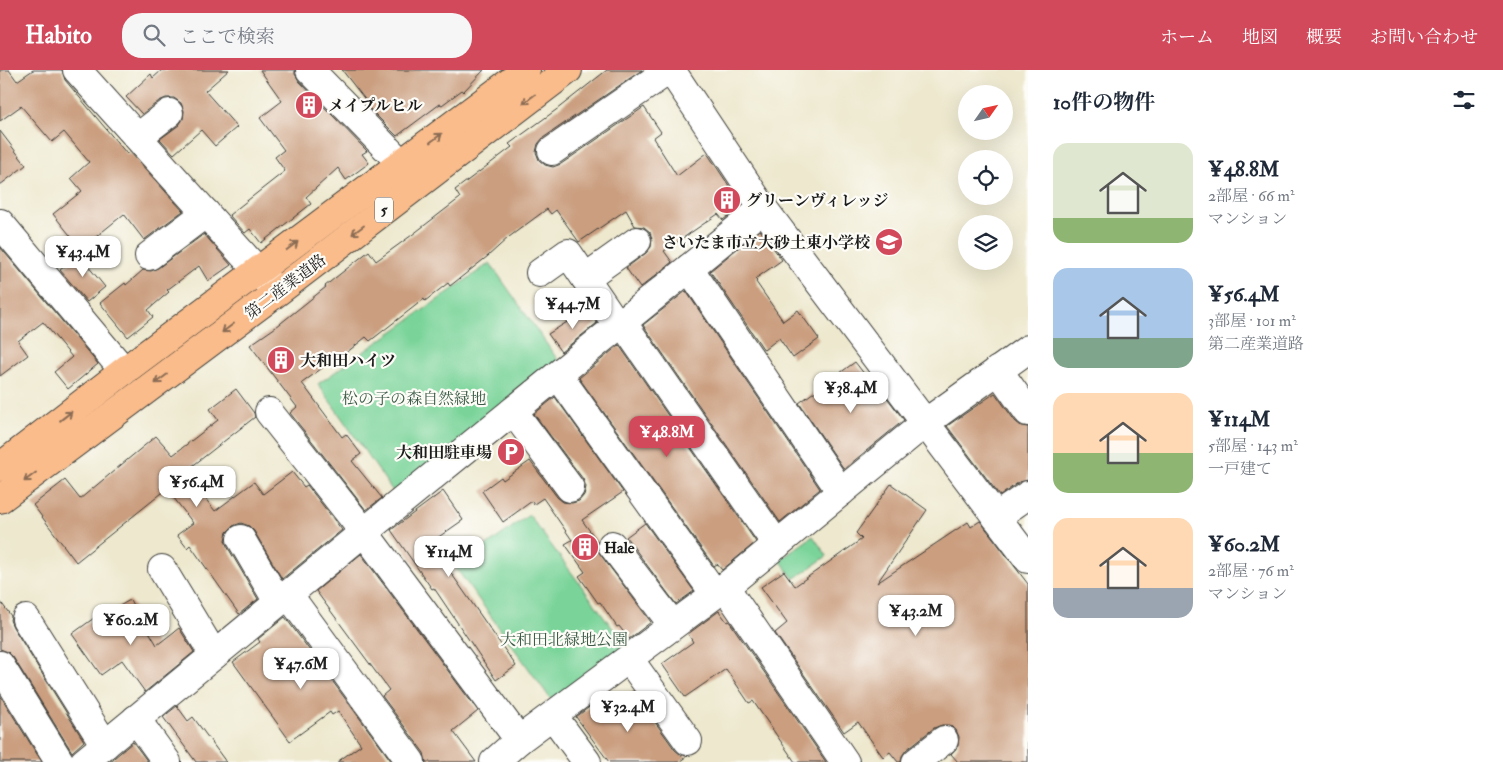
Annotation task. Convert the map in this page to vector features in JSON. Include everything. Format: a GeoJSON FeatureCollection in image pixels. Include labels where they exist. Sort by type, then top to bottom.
{"type":"FeatureCollection","features":[{"type":"Feature","properties":{"kind":"main road","name":"第二産業道路"},"geometry":{"type":"LineString","coordinates":[[0,467],[526,70]]}},
{"type":"Feature","properties":{"kind":"main road","name":"第二産業道路"},"geometry":{"type":"LineString","coordinates":[[0,499],[568,70]]}},
{"type":"Feature","properties":{"kind":"street"},"geometry":{"type":"LineString","coordinates":[[77,70],[276,292]]}},
{"type":"Feature","properties":{"kind":"street"},"geometry":{"type":"LineString","coordinates":[[310,70],[402,164]]}},
{"type":"Feature","properties":{"kind":"street"},"geometry":{"type":"LineString","coordinates":[[552,151],[670,70],[763,208],[1028,559]]}},
{"type":"Feature","properties":{"kind":"street"},"geometry":{"type":"LineString","coordinates":[[138,137],[170,113]]}},
{"type":"Feature","properties":{"kind":"street"},"geometry":{"type":"LineString","coordinates":[[26,619],[94,754],[763,208]]}},
{"type":"Feature","properties":{"kind":"street"},"geometry":{"type":"LineString","coordinates":[[149,256],[206,213]]}},
{"type":"Feature","properties":{"kind":"street"},"geometry":{"type":"LineString","coordinates":[[0,222],[124,372]]}},
{"type":"Feature","properties":{"kind":"street"},"geometry":{"type":"LineString","coordinates":[[585,278],[637,241]]}},
{"type":"Feature","properties":{"kind":"street"},"geometry":{"type":"LineString","coordinates":[[540,273],[568,253],[776,545]]}},
{"type":"Feature","properties":{"kind":"street"},"geometry":{"type":"LineString","coordinates":[[689,268],[841,492]]}},
{"type":"Feature","properties":{"kind":"street"},"geometry":{"type":"LineString","coordinates":[[494,762],[519,740],[720,590],[925,423],[1028,349]]}},
{"type":"Feature","properties":{"kind":"street"},"geometry":{"type":"LineString","coordinates":[[998,370],[1028,412]]}},
{"type":"Feature","properties":{"kind":"street"},"geometry":{"type":"LineString","coordinates":[[558,375],[720,590],[845,762]]}},
{"type":"Feature","properties":{"kind":"street"},"geometry":{"type":"LineString","coordinates":[[513,411],[570,488]]}},
{"type":"Feature","properties":{"kind":"street"},"geometry":{"type":"LineString","coordinates":[[269,412],[364,532],[519,740]]}},
{"type":"Feature","properties":{"kind":"street"},"geometry":{"type":"LineString","coordinates":[[996,516],[1028,495]]}},
{"type":"Feature","properties":{"kind":"street"},"geometry":{"type":"LineString","coordinates":[[241,539],[283,598],[411,762]]}},
{"type":"Feature","properties":{"kind":"street"},"geometry":{"type":"LineString","coordinates":[[612,544],[672,625]]}},
{"type":"Feature","properties":{"kind":"street"},"geometry":{"type":"LineString","coordinates":[[162,568],[214,655]]}},
{"type":"Feature","properties":{"kind":"street"},"geometry":{"type":"LineString","coordinates":[[629,659],[688,741]]}},
{"type":"Feature","properties":{"kind":"street"},"geometry":{"type":"LineString","coordinates":[[0,665],[60,762]]}},
{"type":"Feature","properties":{"kind":"street"},"geometry":{"type":"LineString","coordinates":[[553,716],[587,762]]}},
{"type":"Feature","properties":{"kind":"street"},"geometry":{"type":"LineString","coordinates":[[136,719],[167,762]]}},
{"type":"Feature","properties":{"kind":"street"},"geometry":{"type":"LineString","coordinates":[[921,761],[944,740]]}},
{"type":"Feature","properties":{"kind":"green space","name":"松の子の森自然緑地"},"geometry":{"type":"Polygon","coordinates":[[[490,263],[562,366],[397,497],[318,384],[490,263]]]}},
{"type":"Feature","properties":{"kind":"green space","name":"大和田北緑地公園"},"geometry":{"type":"Polygon","coordinates":[[[529,515],[628,649],[555,705],[456,568],[529,515]]]}},
{"type":"Feature","properties":{"kind":"green space"},"geometry":{"type":"Polygon","coordinates":[[[813,536],[827,556],[794,579],[780,560],[813,536]]]}},
{"type":"Feature","properties":{"kind":"building"},"geometry":{"type":"Polygon","coordinates":[[[0,70],[9,70],[17,81],[33,70],[62,70],[65,80],[127,154],[130,152],[183,211],[144,240],[124,214],[81,249],[53,214],[82,191],[71,178],[89,162],[64,132],[52,142],[21,106],[0,121],[0,70]]]}},
{"type":"Feature","properties":{"kind":"building"},"geometry":{"type":"Polygon","coordinates":[[[162,70],[229,70],[205,91],[237,127],[215,146],[201,130],[174,154],[160,139],[179,125],[183,119],[184,111],[181,103],[174,98],[166,98],[142,114],[126,97],[151,74],[153,78],[162,70]]]}},
{"type":"Feature","properties":{"kind":"building"},"geometry":{"type":"Polygon","coordinates":[[[260,70],[295,70],[299,81],[367,151],[362,154],[369,163],[346,180],[338,168],[306,197],[311,204],[261,243],[250,229],[245,233],[229,215],[285,171],[275,157],[284,150],[260,118],[282,101],[260,70]]]}},
{"type":"Feature","properties":{"kind":"building"},"geometry":{"type":"Polygon","coordinates":[[[342,70],[484,70],[463,92],[462,90],[442,105],[440,104],[397,136],[365,104],[367,102],[342,70]]]}},
{"type":"Feature","properties":{"kind":"building"},"geometry":{"type":"Polygon","coordinates":[[[607,70],[642,70],[543,138],[538,144],[536,152],[539,160],[545,165],[553,167],[561,164],[644,107],[661,132],[653,138],[677,176],[707,153],[742,205],[723,220],[718,214],[664,251],[672,262],[640,288],[626,268],[646,253],[651,247],[652,239],[650,232],[644,227],[635,226],[626,210],[579,242],[556,210],[551,214],[547,209],[509,237],[450,286],[448,283],[370,341],[366,337],[331,365],[329,363],[302,383],[342,437],[346,434],[361,454],[352,461],[382,498],[366,510],[290,413],[297,407],[250,345],[276,327],[369,251],[376,261],[412,235],[460,198],[455,190],[512,147],[509,144],[607,70]]]}},
{"type":"Feature","properties":{"kind":"building"},"geometry":{"type":"Polygon","coordinates":[[[0,131],[26,165],[0,185],[0,131]]]}},
{"type":"Feature","properties":{"kind":"building"},"geometry":{"type":"Polygon","coordinates":[[[760,230],[782,260],[755,279],[756,282],[783,321],[798,310],[819,339],[793,358],[779,338],[764,350],[710,271],[760,230]]]}},
{"type":"Feature","properties":{"kind":"building"},"geometry":{"type":"Polygon","coordinates":[[[204,234],[231,265],[208,281],[199,266],[167,290],[169,292],[148,310],[153,317],[128,337],[100,303],[125,283],[126,285],[143,270],[151,271],[158,268],[204,234]]]}},
{"type":"Feature","properties":{"kind":"building"},"geometry":{"type":"Polygon","coordinates":[[[0,247],[98,364],[68,389],[54,372],[72,357],[43,322],[18,341],[28,355],[0,376],[0,247]]]}},
{"type":"Feature","properties":{"kind":"building"},"geometry":{"type":"Polygon","coordinates":[[[79,255],[105,287],[87,302],[60,270],[79,255]]]}},
{"type":"Feature","properties":{"kind":"building"},"geometry":{"type":"Polygon","coordinates":[[[686,291],[820,489],[780,522],[643,325],[686,291]]]}},
{"type":"Feature","properties":{"kind":"building"},"geometry":{"type":"Polygon","coordinates":[[[588,309],[597,323],[561,352],[548,334],[588,309]]]}},
{"type":"Feature","properties":{"kind":"building"},"geometry":{"type":"Polygon","coordinates":[[[619,345],[756,542],[722,570],[717,564],[714,566],[579,378],[619,345]]]}},
{"type":"Feature","properties":{"kind":"building"},"geometry":{"type":"Polygon","coordinates":[[[855,362],[872,384],[875,382],[904,420],[844,469],[799,403],[855,362]]]}},
{"type":"Feature","properties":{"kind":"building"},"geometry":{"type":"Polygon","coordinates":[[[236,389],[255,417],[186,471],[186,474],[215,511],[254,482],[263,494],[292,472],[304,487],[307,485],[342,530],[282,579],[254,531],[249,526],[241,523],[233,526],[227,532],[225,540],[227,546],[258,599],[239,614],[190,545],[187,548],[177,535],[193,523],[167,489],[76,562],[33,505],[65,480],[80,499],[156,436],[173,455],[218,420],[210,409],[236,389]]]}},
{"type":"Feature","properties":{"kind":"building"},"geometry":{"type":"Polygon","coordinates":[[[995,393],[1015,421],[1021,426],[1028,427],[1028,480],[1019,482],[1000,496],[947,426],[995,393]]]}},
{"type":"Feature","properties":{"kind":"building"},"geometry":{"type":"Polygon","coordinates":[[[555,397],[623,492],[582,520],[597,541],[600,554],[651,622],[629,639],[619,626],[617,627],[579,576],[585,572],[565,544],[572,540],[543,498],[534,504],[532,501],[503,522],[482,491],[501,477],[503,480],[530,461],[557,497],[563,502],[572,503],[579,501],[584,495],[586,487],[583,479],[534,414],[555,397]]]}},
{"type":"Feature","properties":{"kind":"building"},"geometry":{"type":"Polygon","coordinates":[[[891,484],[927,510],[877,583],[968,522],[971,527],[980,521],[1028,584],[1028,762],[958,762],[951,754],[958,746],[959,737],[956,730],[949,725],[934,728],[906,750],[901,762],[898,762],[890,752],[883,757],[858,722],[844,732],[775,633],[787,623],[761,587],[784,571],[795,586],[862,539],[856,533],[891,484]]]}},
{"type":"Feature","properties":{"kind":"building"},"geometry":{"type":"Polygon","coordinates":[[[443,491],[463,520],[430,543],[516,666],[496,680],[434,588],[432,589],[391,530],[443,491]]]}},
{"type":"Feature","properties":{"kind":"building"},"geometry":{"type":"Polygon","coordinates":[[[645,523],[694,591],[676,604],[626,537],[645,523]]]}},
{"type":"Feature","properties":{"kind":"building"},"geometry":{"type":"Polygon","coordinates":[[[361,554],[478,711],[453,731],[476,762],[426,762],[424,753],[382,696],[389,690],[316,591],[361,554]]]}},
{"type":"Feature","properties":{"kind":"building"},"geometry":{"type":"Polygon","coordinates":[[[130,600],[157,645],[179,628],[194,652],[145,692],[122,660],[101,675],[72,634],[94,618],[95,620],[130,600]]]}},
{"type":"Feature","properties":{"kind":"building"},"geometry":{"type":"Polygon","coordinates":[[[0,601],[11,616],[10,620],[13,627],[84,741],[72,752],[13,657],[8,652],[0,649],[0,601]]]}},
{"type":"Feature","properties":{"kind":"building"},"geometry":{"type":"Polygon","coordinates":[[[719,611],[727,622],[729,621],[826,762],[795,762],[753,701],[749,703],[726,669],[685,697],[662,664],[693,642],[688,634],[719,611]]]}},
{"type":"Feature","properties":{"kind":"building"},"geometry":{"type":"Polygon","coordinates":[[[285,617],[392,762],[337,762],[361,745],[338,711],[332,715],[330,712],[290,741],[233,662],[260,642],[258,639],[285,617]]]}},
{"type":"Feature","properties":{"kind":"building"},"geometry":{"type":"Polygon","coordinates":[[[633,691],[675,750],[681,755],[687,756],[679,762],[609,762],[576,717],[596,702],[604,713],[633,691]]]}},
{"type":"Feature","properties":{"kind":"building"},"geometry":{"type":"Polygon","coordinates":[[[0,695],[42,762],[0,762],[0,695]]]}},
{"type":"Feature","properties":{"kind":"building"},"geometry":{"type":"Polygon","coordinates":[[[177,706],[188,721],[193,717],[226,762],[196,762],[163,717],[177,706]]]}},
{"type":"Feature","properties":{"kind":"building"},"geometry":{"type":"Polygon","coordinates":[[[133,742],[148,762],[109,762],[114,758],[133,742]]]}},
{"type":"Feature","properties":{"kind":"place","name":"メイプルヒル"},"geometry":{"type":"Point","coordinates":[309,105]}},
{"type":"Feature","properties":{"kind":"place","name":"グリーンヴィレッジ"},"geometry":{"type":"Point","coordinates":[727,200]}},
{"type":"Feature","properties":{"kind":"place","name":"さいたま市立大砂土東小学校"},"geometry":{"type":"Point","coordinates":[889,242]}},
{"type":"Feature","properties":{"kind":"place","name":"大和田ハイツ"},"geometry":{"type":"Point","coordinates":[281,360]}},
{"type":"Feature","properties":{"kind":"place","name":"大和田駐車場"},"geometry":{"type":"Point","coordinates":[511,452]}},
{"type":"Feature","properties":{"kind":"place","name":"Hale"},"geometry":{"type":"Point","coordinates":[585,547]}}]}
